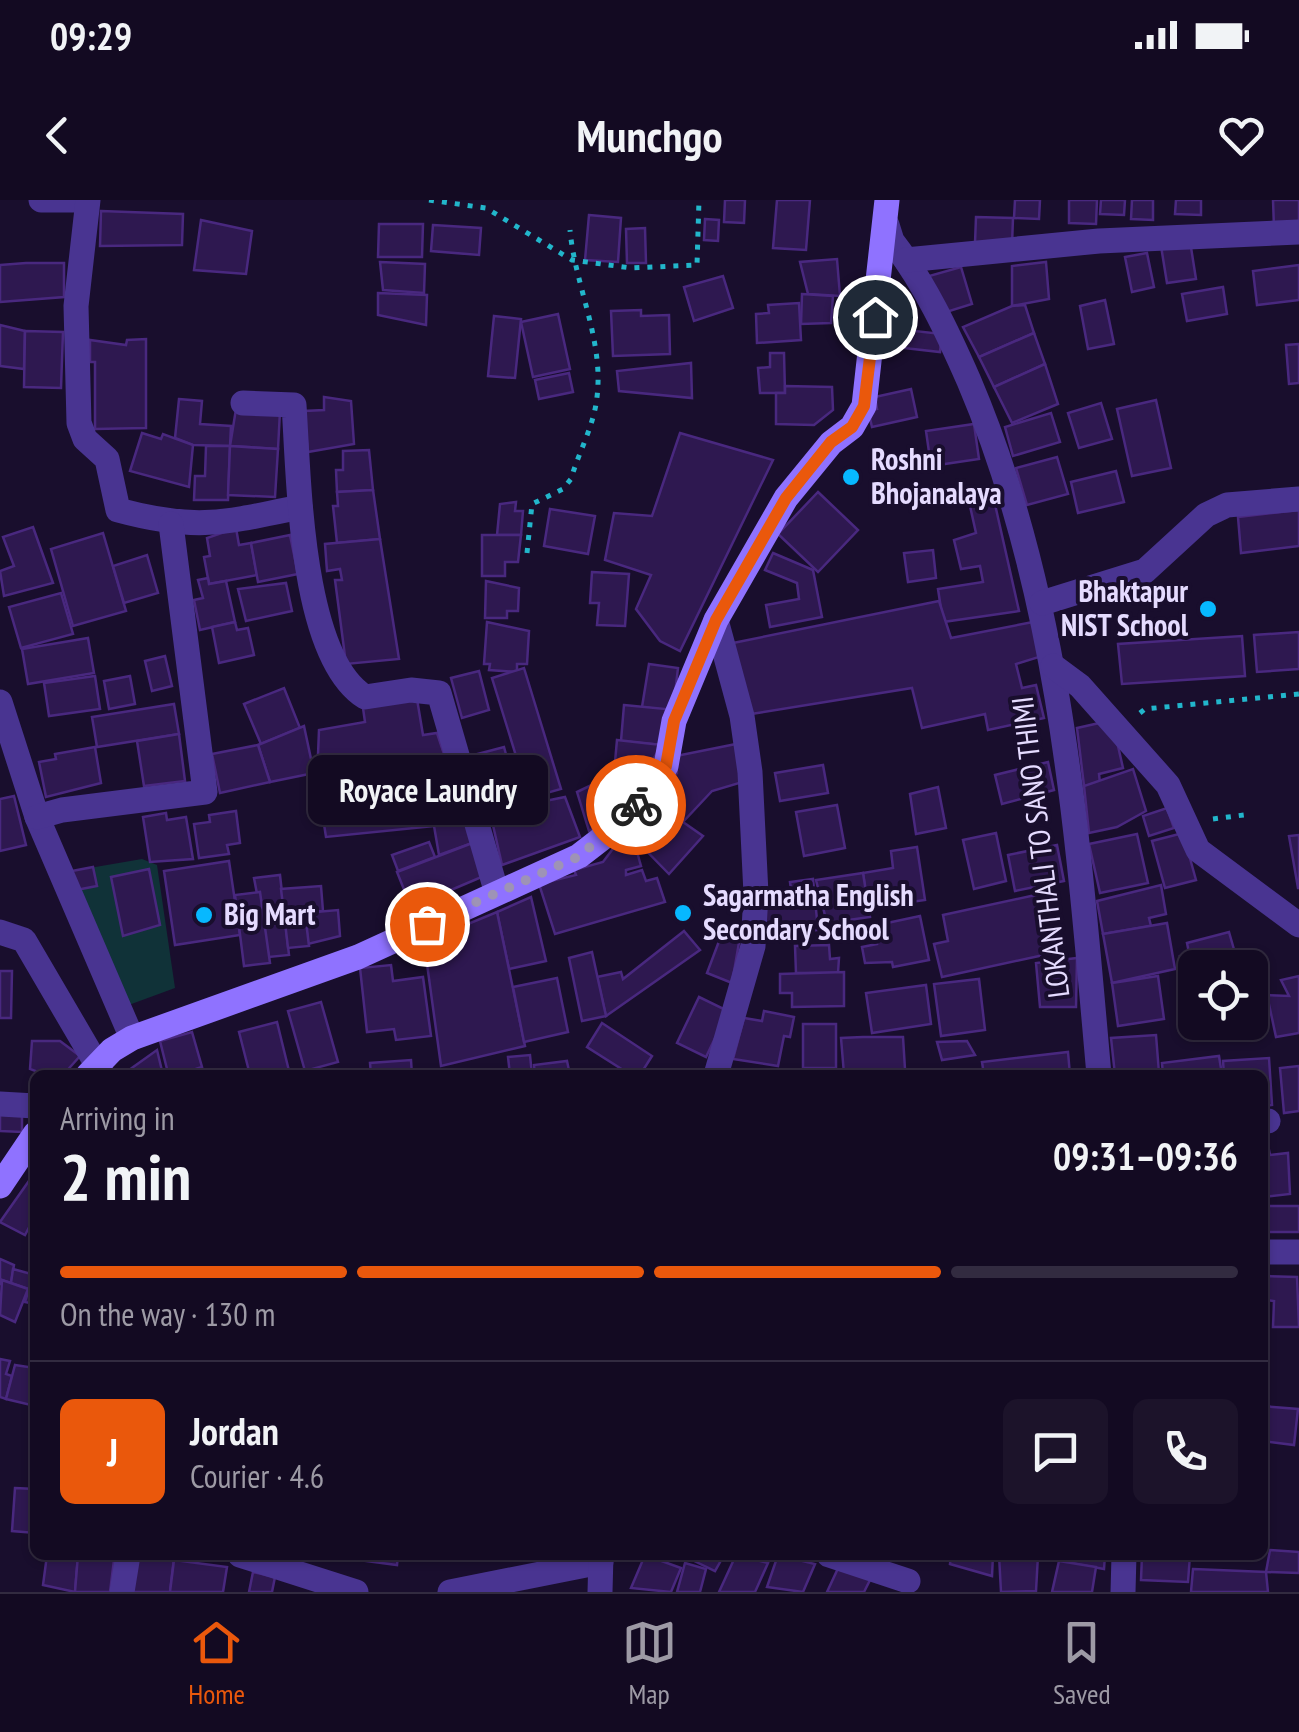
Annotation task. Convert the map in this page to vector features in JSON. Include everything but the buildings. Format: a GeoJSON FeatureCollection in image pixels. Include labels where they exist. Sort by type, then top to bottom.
{"type":"FeatureCollection","features":[{"type":"Feature","properties":{"kind":"main road"},"geometry":{"type":"LineString","coordinates":[[98,1070],[132,1038],[296,983],[496,890],[580,856],[626,818],[666,766],[674,721],[716,620],[786,498],[831,442],[852,427],[864,406],[887,213]]}},
{"type":"Feature","properties":{"kind":"main road"},"geometry":{"type":"LineString","coordinates":[[0,1186],[30,1141]]}},
{"type":"Feature","properties":{"kind":"street"},"geometry":{"type":"LineString","coordinates":[[41,200],[75,200]]}},
{"type":"Feature","properties":{"kind":"street"},"geometry":{"type":"LineString","coordinates":[[88,200],[76,306],[79,423],[85,440],[107,459],[118,510],[171,524],[217,524],[300,507]]}},
{"type":"Feature","properties":{"kind":"street","name":"LOKANTHALI TO SANO THIMI"},"geometry":{"type":"LineString","coordinates":[[887,213],[892,241],[956,351],[995,443],[1042,603],[1098,1070]]}},
{"type":"Feature","properties":{"kind":"street"},"geometry":{"type":"LineString","coordinates":[[906,260],[1099,241],[1299,232]]}},
{"type":"Feature","properties":{"kind":"street"},"geometry":{"type":"LineString","coordinates":[[243,402],[294,405],[308,574],[336,669],[348,686],[365,698],[411,690],[439,694],[496,890]]}},
{"type":"Feature","properties":{"kind":"street"},"geometry":{"type":"LineString","coordinates":[[1042,603],[1145,571],[1206,516],[1228,506],[1299,499]]}},
{"type":"Feature","properties":{"kind":"street"},"geometry":{"type":"LineString","coordinates":[[36,818],[62,810],[204,792],[171,524]]}},
{"type":"Feature","properties":{"kind":"street"},"geometry":{"type":"LineString","coordinates":[[716,620],[745,734],[756,894],[745,982],[718,1070]]}},
{"type":"Feature","properties":{"kind":"street"},"geometry":{"type":"LineString","coordinates":[[1052,666],[1080,686],[1168,785],[1198,850],[1299,925]]}},
{"type":"Feature","properties":{"kind":"street"},"geometry":{"type":"LineString","coordinates":[[0,702],[36,818],[132,1038]]}},
{"type":"Feature","properties":{"kind":"street"},"geometry":{"type":"LineString","coordinates":[[6,937],[24,940],[95,1070]]}},
{"type":"Feature","properties":{"kind":"street"},"geometry":{"type":"LineString","coordinates":[[0,1104],[30,1106]]}},
{"type":"Feature","properties":{"kind":"street"},"geometry":{"type":"LineString","coordinates":[[1268,1252],[1299,1252]]}},
{"type":"Feature","properties":{"kind":"street"},"geometry":{"type":"LineString","coordinates":[[122,1592],[127,1560]]}},
{"type":"Feature","properties":{"kind":"street"},"geometry":{"type":"LineString","coordinates":[[256,1560],[356,1592]]}},
{"type":"Feature","properties":{"kind":"street"},"geometry":{"type":"LineString","coordinates":[[450,1592],[596,1560]]}},
{"type":"Feature","properties":{"kind":"street"},"geometry":{"type":"LineString","coordinates":[[600,1592],[601,1560]]}},
{"type":"Feature","properties":{"kind":"street"},"geometry":{"type":"LineString","coordinates":[[844,1560],[908,1581]]}},
{"type":"Feature","properties":{"kind":"street"},"geometry":{"type":"LineString","coordinates":[[1122,1592],[1124,1560]]}},
{"type":"Feature","properties":{"kind":"path"},"geometry":{"type":"LineString","coordinates":[[430,200],[486,208],[572,260],[630,268],[697,265],[699,200]]}},
{"type":"Feature","properties":{"kind":"path"},"geometry":{"type":"LineString","coordinates":[[527,553],[532,504],[562,489],[571,478],[598,394],[586,291],[572,260],[570,230]]}},
{"type":"Feature","properties":{"kind":"path"},"geometry":{"type":"LineString","coordinates":[[1120,733],[1144,708],[1299,694]]}},
{"type":"Feature","properties":{"kind":"path"},"geometry":{"type":"LineString","coordinates":[[1185,825],[1250,814]]}},
{"type":"Feature","properties":{"kind":"green space"},"geometry":{"type":"Polygon","coordinates":[[[142,859],[157,865],[175,988],[126,1006],[72,871],[142,859]]]}},
{"type":"Feature","properties":{"kind":"way so far"},"geometry":{"type":"LineString","coordinates":[[427,924],[496,890],[580,856],[636,805]]}},
{"type":"Feature","properties":{"kind":"place","name":"Roshni Bhojanalaya"},"geometry":{"type":"Point","coordinates":[851,477]}},
{"type":"Feature","properties":{"kind":"place","name":"Bhaktapur NIST School"},"geometry":{"type":"Point","coordinates":[1208,609]}},
{"type":"Feature","properties":{"kind":"place","name":"Sagarmatha English Secondary School"},"geometry":{"type":"Point","coordinates":[683,913]}},
{"type":"Feature","properties":{"kind":"place","name":"Big Mart"},"geometry":{"type":"Point","coordinates":[204,915]}},
{"type":"Feature","properties":{"kind":"place","name":"Royace Laundry"},"geometry":{"type":"Point","coordinates":[427,924]}},
{"type":"Feature","properties":{"kind":"route"},"geometry":{"type":"LineString","coordinates":[[636,805],[666,766],[674,721],[716,620],[786,498],[831,442],[852,427],[864,406],[875,317]]}}]}
